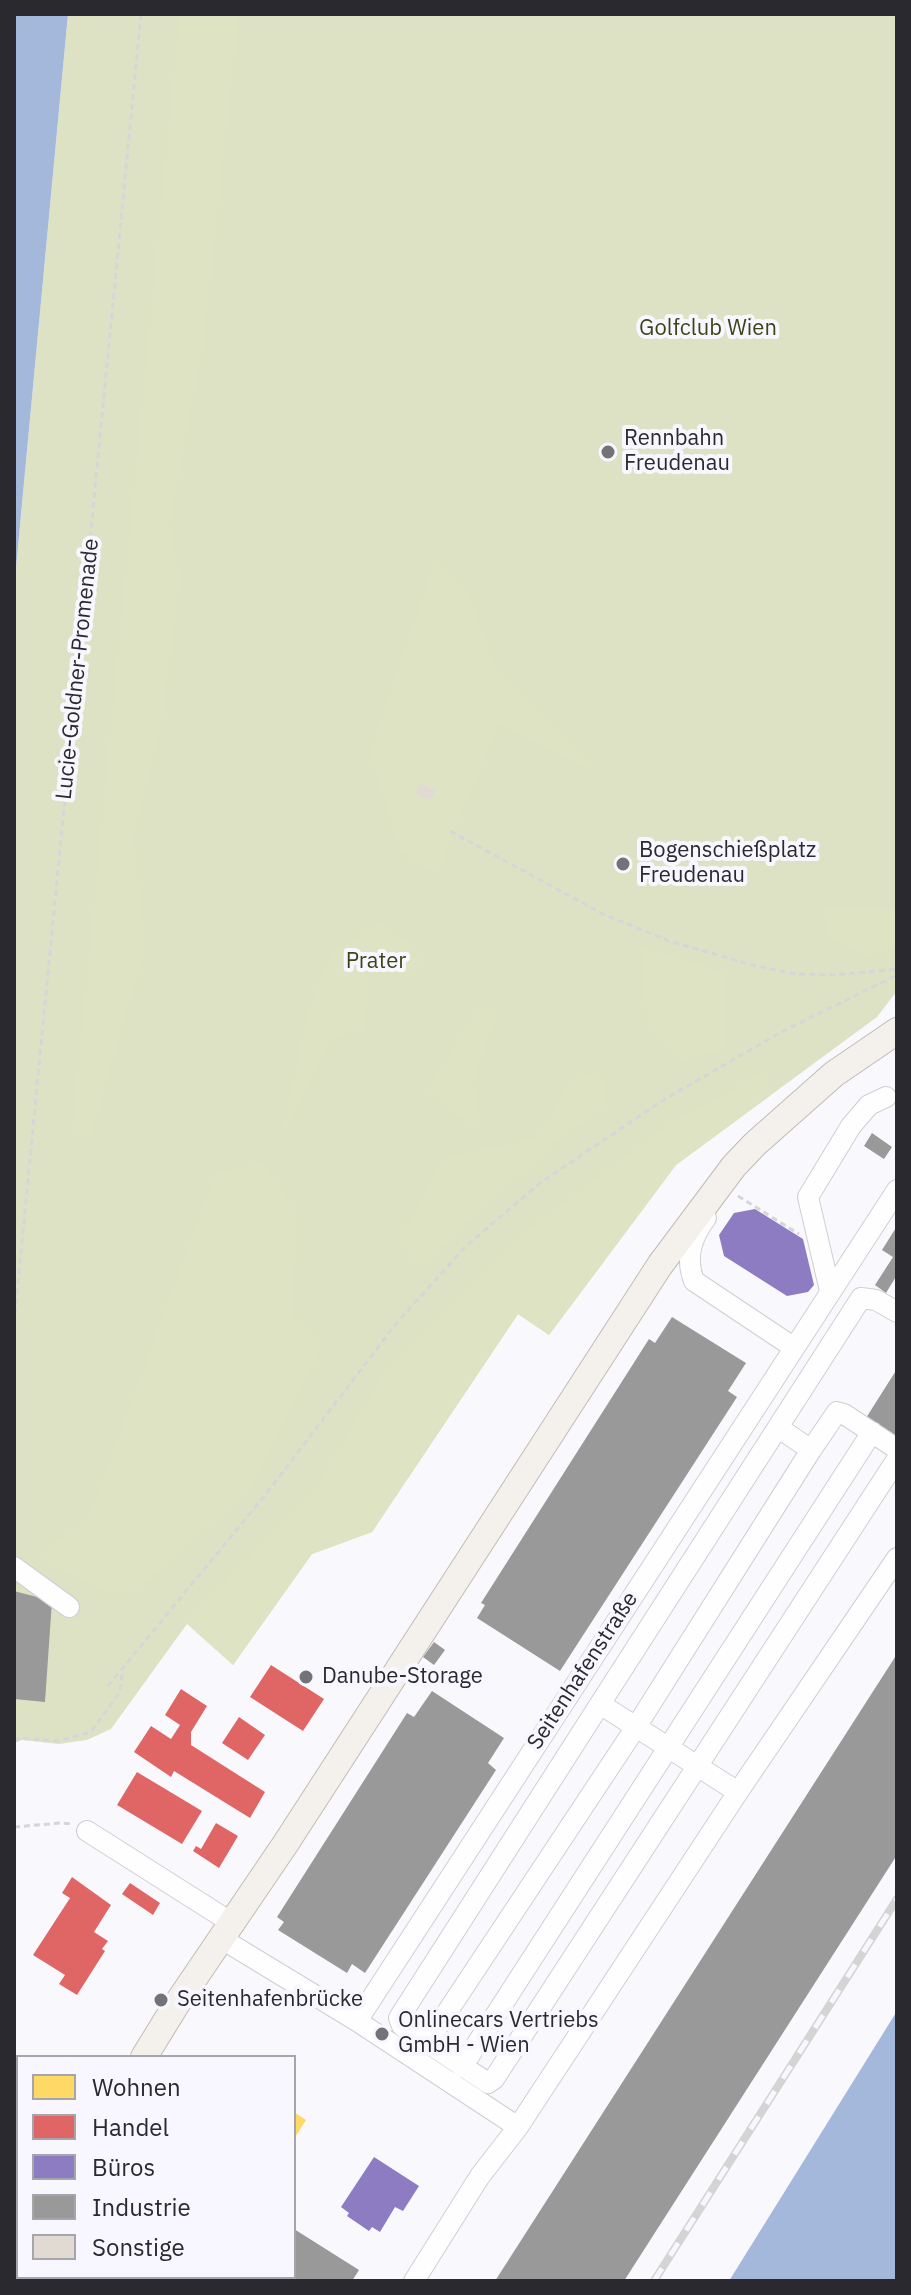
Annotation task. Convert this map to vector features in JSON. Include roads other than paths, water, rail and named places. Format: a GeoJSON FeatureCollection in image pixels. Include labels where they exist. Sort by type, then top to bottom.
{"type":"FeatureCollection","features":[{"type":"Feature","properties":{"kind":"main road"},"geometry":{"type":"LineString","coordinates":[[145,2055],[660,1265],[734,1166],[755,1144],[834,1074],[897,1031]]}},
{"type":"Feature","properties":{"kind":"street"},"geometry":{"type":"LineString","coordinates":[[830,1291],[808,1197],[851,1126],[869,1105],[893,1094]]}},
{"type":"Feature","properties":{"kind":"street"},"geometry":{"type":"LineString","coordinates":[[755,1144],[737,1177],[698,1230],[687,1264],[694,1281],[793,1347]]}},
{"type":"Feature","properties":{"kind":"street","name":"Seitenhafenstraße"},"geometry":{"type":"LineString","coordinates":[[357,2021],[897,1190]]}},
{"type":"Feature","properties":{"kind":"street"},"geometry":{"type":"LineString","coordinates":[[897,1312],[876,1300],[861,1298],[399,2018],[402,2026],[488,2083],[494,2079],[897,1459]]}},
{"type":"Feature","properties":{"kind":"street"},"geometry":{"type":"LineString","coordinates":[[426,2044],[636,1727],[837,1412],[897,1449]]}},
{"type":"Feature","properties":{"kind":"street"},"geometry":{"type":"LineString","coordinates":[[779,1428],[811,1450]]}},
{"type":"Feature","properties":{"kind":"street"},"geometry":{"type":"LineString","coordinates":[[462,2067],[872,1432]]}},
{"type":"Feature","properties":{"kind":"street"},"geometry":{"type":"LineString","coordinates":[[414,2281],[480,2176],[518,2127],[738,1792],[897,1558]]}},
{"type":"Feature","properties":{"kind":"street"},"geometry":{"type":"LineString","coordinates":[[14,1567],[69,1607]]}},
{"type":"Feature","properties":{"kind":"street"},"geometry":{"type":"LineString","coordinates":[[600,1704],[738,1792]]}},
{"type":"Feature","properties":{"kind":"street"},"geometry":{"type":"LineString","coordinates":[[87,1831],[357,2021],[518,2127]]}},
{"type":"Feature","properties":{"kind":"water"},"geometry":{"type":"Polygon","coordinates":[[[14,14],[68,14],[14,589],[14,14]]]}},
{"type":"Feature","properties":{"kind":"water"},"geometry":{"type":"Polygon","coordinates":[[[897,2011],[897,2281],[729,2281],[897,2011]]]}},
{"type":"Feature","properties":{"kind":"railway"},"geometry":{"type":"LineString","coordinates":[[654,2281],[897,1899]]}},
{"type":"Feature","properties":{"kind":"place","name":"Rennbahn Freudenau"},"geometry":{"type":"Point","coordinates":[608,452]}},
{"type":"Feature","properties":{"kind":"place","name":"Bogenschießplatz Freudenau"},"geometry":{"type":"Point","coordinates":[623,864]}},
{"type":"Feature","properties":{"kind":"place","name":"Danube-Storage"},"geometry":{"type":"Point","coordinates":[306,1677]}},
{"type":"Feature","properties":{"kind":"place","name":"Seitenhafenbrücke"},"geometry":{"type":"Point","coordinates":[161,2000]}},
{"type":"Feature","properties":{"kind":"place","name":"Onlinecars Vertriebs GmbH - Wien"},"geometry":{"type":"Point","coordinates":[382,2034]}},
{"type":"Feature","properties":{"kind":"park label","name":"Golfclub Wien"},"geometry":{"type":"Point","coordinates":[708,329]}},
{"type":"Feature","properties":{"kind":"park label","name":"Prater"},"geometry":{"type":"Point","coordinates":[376,962]}}]}
